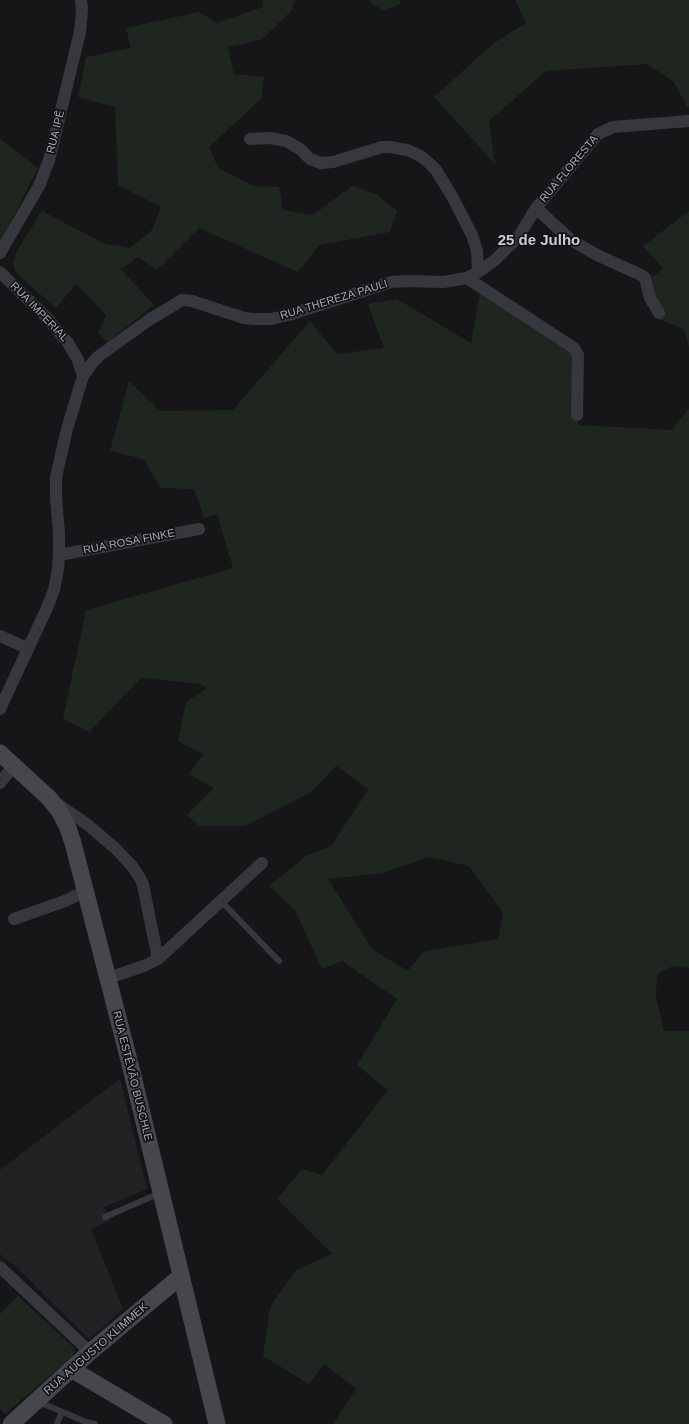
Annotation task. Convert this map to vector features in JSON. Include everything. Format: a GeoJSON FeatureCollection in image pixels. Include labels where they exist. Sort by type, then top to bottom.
{"type":"FeatureCollection","features":[{"type":"Feature","properties":{"kind":"street","name":"RUA IPÊ"},"geometry":{"type":"LineString","coordinates":[[0,253],[36,191],[49,160],[80,32],[82,10],[80,0]]}},
{"type":"Feature","properties":{"kind":"street","name":"RUA FLORESTA"},"geometry":{"type":"LineString","coordinates":[[478,272],[494,260],[519,236],[536,208],[598,134],[613,127],[689,121]]}},
{"type":"Feature","properties":{"kind":"street"},"geometry":{"type":"LineString","coordinates":[[250,139],[271,138],[286,141],[300,149],[310,159],[321,163],[333,162],[382,147],[407,150],[419,155],[436,170],[452,196],[472,235],[477,251],[478,272]]}},
{"type":"Feature","properties":{"kind":"street"},"geometry":{"type":"LineString","coordinates":[[536,208],[571,240],[597,255],[641,275],[644,278],[650,298],[659,313]]}},
{"type":"Feature","properties":{"kind":"street","name":"RUA IMPERIAL"},"geometry":{"type":"LineString","coordinates":[[0,272],[47,318],[68,343],[78,360],[83,376]]}},
{"type":"Feature","properties":{"kind":"street","name":"RUA THEREZA PAULI"},"geometry":{"type":"LineString","coordinates":[[0,709],[50,599],[56,580],[59,555],[59,533],[55,486],[67,429],[83,376],[93,362],[108,349],[159,313],[182,300],[192,301],[244,318],[262,320],[292,314],[391,282],[443,282],[466,278],[478,272]]}},
{"type":"Feature","properties":{"kind":"street"},"geometry":{"type":"LineString","coordinates":[[466,278],[574,348],[578,355],[577,415]]}},
{"type":"Feature","properties":{"kind":"street","name":"RUA ROSA FINKE"},"geometry":{"type":"LineString","coordinates":[[59,555],[199,529]]}},
{"type":"Feature","properties":{"kind":"street"},"geometry":{"type":"LineString","coordinates":[[0,636],[27,648]]}},
{"type":"Feature","properties":{"kind":"street","name":"RUA ESTÊVÃO BUSCHLE"},"geometry":{"type":"LineString","coordinates":[[0,753],[49,798],[60,812],[68,828],[78,857],[218,1424]]}},
{"type":"Feature","properties":{"kind":"street"},"geometry":{"type":"LineString","coordinates":[[0,783],[14,765]]}},
{"type":"Feature","properties":{"kind":"street"},"geometry":{"type":"LineString","coordinates":[[49,798],[103,837],[137,872],[145,893],[158,959]]}},
{"type":"Feature","properties":{"kind":"street"},"geometry":{"type":"LineString","coordinates":[[108,978],[151,964],[158,959],[262,863]]}},
{"type":"Feature","properties":{"kind":"street"},"geometry":{"type":"LineString","coordinates":[[14,920],[86,891]]}},
{"type":"Feature","properties":{"kind":"street"},"geometry":{"type":"LineString","coordinates":[[0,1267],[90,1352]]}},
{"type":"Feature","properties":{"kind":"street","name":"RUA AUGUSTO KLIMMEK"},"geometry":{"type":"LineString","coordinates":[[11,1424],[90,1352],[181,1276]]}},
{"type":"Feature","properties":{"kind":"street"},"geometry":{"type":"LineString","coordinates":[[71,1369],[164,1424]]}},
{"type":"Feature","properties":{"kind":"lane"},"geometry":{"type":"LineString","coordinates":[[221,901],[278,961]]}},
{"type":"Feature","properties":{"kind":"lane"},"geometry":{"type":"LineString","coordinates":[[105,1217],[161,1192]]}},
{"type":"Feature","properties":{"kind":"lane"},"geometry":{"type":"LineString","coordinates":[[37,1401],[95,1424]]}},
{"type":"Feature","properties":{"kind":"lane"},"geometry":{"type":"LineString","coordinates":[[57,1424],[62,1412]]}},
{"type":"Feature","properties":{"kind":"shaded area"},"geometry":{"type":"Polygon","coordinates":[[[263,0],[295,0],[292,10],[261,40],[228,47],[234,74],[264,77],[261,99],[209,147],[218,168],[254,186],[279,187],[283,210],[313,215],[352,186],[376,194],[397,211],[390,232],[319,245],[298,272],[199,228],[157,270],[138,257],[121,269],[154,305],[108,342],[98,333],[106,315],[76,284],[56,308],[16,273],[13,262],[17,251],[42,211],[105,244],[130,248],[152,230],[161,207],[118,185],[115,107],[78,97],[86,57],[131,48],[126,28],[199,12],[217,23],[263,7],[263,0]]]}},
{"type":"Feature","properties":{"kind":"shaded area"},"geometry":{"type":"Polygon","coordinates":[[[369,0],[401,0],[400,4],[384,11],[371,3],[369,0]]]}},
{"type":"Feature","properties":{"kind":"shaded area"},"geometry":{"type":"Polygon","coordinates":[[[515,0],[689,0],[689,107],[687,107],[674,82],[647,64],[546,71],[489,121],[495,164],[434,97],[494,43],[526,23],[515,0]]]}},
{"type":"Feature","properties":{"kind":"shaded area"},"geometry":{"type":"Polygon","coordinates":[[[0,139],[38,168],[0,243],[0,139]]]}},
{"type":"Feature","properties":{"kind":"shaded area"},"geometry":{"type":"Polygon","coordinates":[[[689,211],[689,346],[684,329],[661,320],[655,307],[646,283],[663,268],[643,246],[689,211]]]}},
{"type":"Feature","properties":{"kind":"shaded area"},"geometry":{"type":"Polygon","coordinates":[[[481,287],[578,355],[578,425],[671,430],[689,409],[689,968],[673,966],[657,974],[656,997],[664,1031],[689,1031],[689,1424],[333,1424],[356,1389],[324,1364],[309,1384],[263,1356],[270,1307],[295,1271],[332,1254],[277,1199],[302,1169],[322,1175],[388,1090],[357,1065],[397,999],[342,961],[322,969],[295,910],[269,886],[306,856],[331,846],[369,789],[336,766],[311,792],[245,826],[199,826],[187,815],[214,788],[189,774],[203,754],[178,741],[186,702],[207,688],[200,684],[141,678],[89,732],[63,719],[86,610],[233,568],[217,514],[204,518],[194,489],[161,488],[143,459],[110,451],[129,381],[160,411],[233,410],[310,321],[337,354],[384,348],[368,304],[397,299],[471,343],[481,287]],[[429,857],[383,873],[328,879],[372,949],[408,971],[423,952],[498,939],[503,913],[469,866],[429,857]]]}},
{"type":"Feature","properties":{"kind":"shaded area"},"geometry":{"type":"Polygon","coordinates":[[[120,1079],[147,1189],[104,1207],[110,1220],[91,1229],[123,1309],[89,1339],[19,1270],[0,1254],[0,1170],[120,1079]]]}},
{"type":"Feature","properties":{"kind":"shaded area"},"geometry":{"type":"Polygon","coordinates":[[[18,1296],[72,1346],[75,1351],[73,1356],[5,1414],[0,1408],[0,1314],[18,1296]]]}},
{"type":"Feature","properties":{"kind":"district","name":"25 de Julho"},"geometry":{"type":"Point","coordinates":[539,241]}}]}
